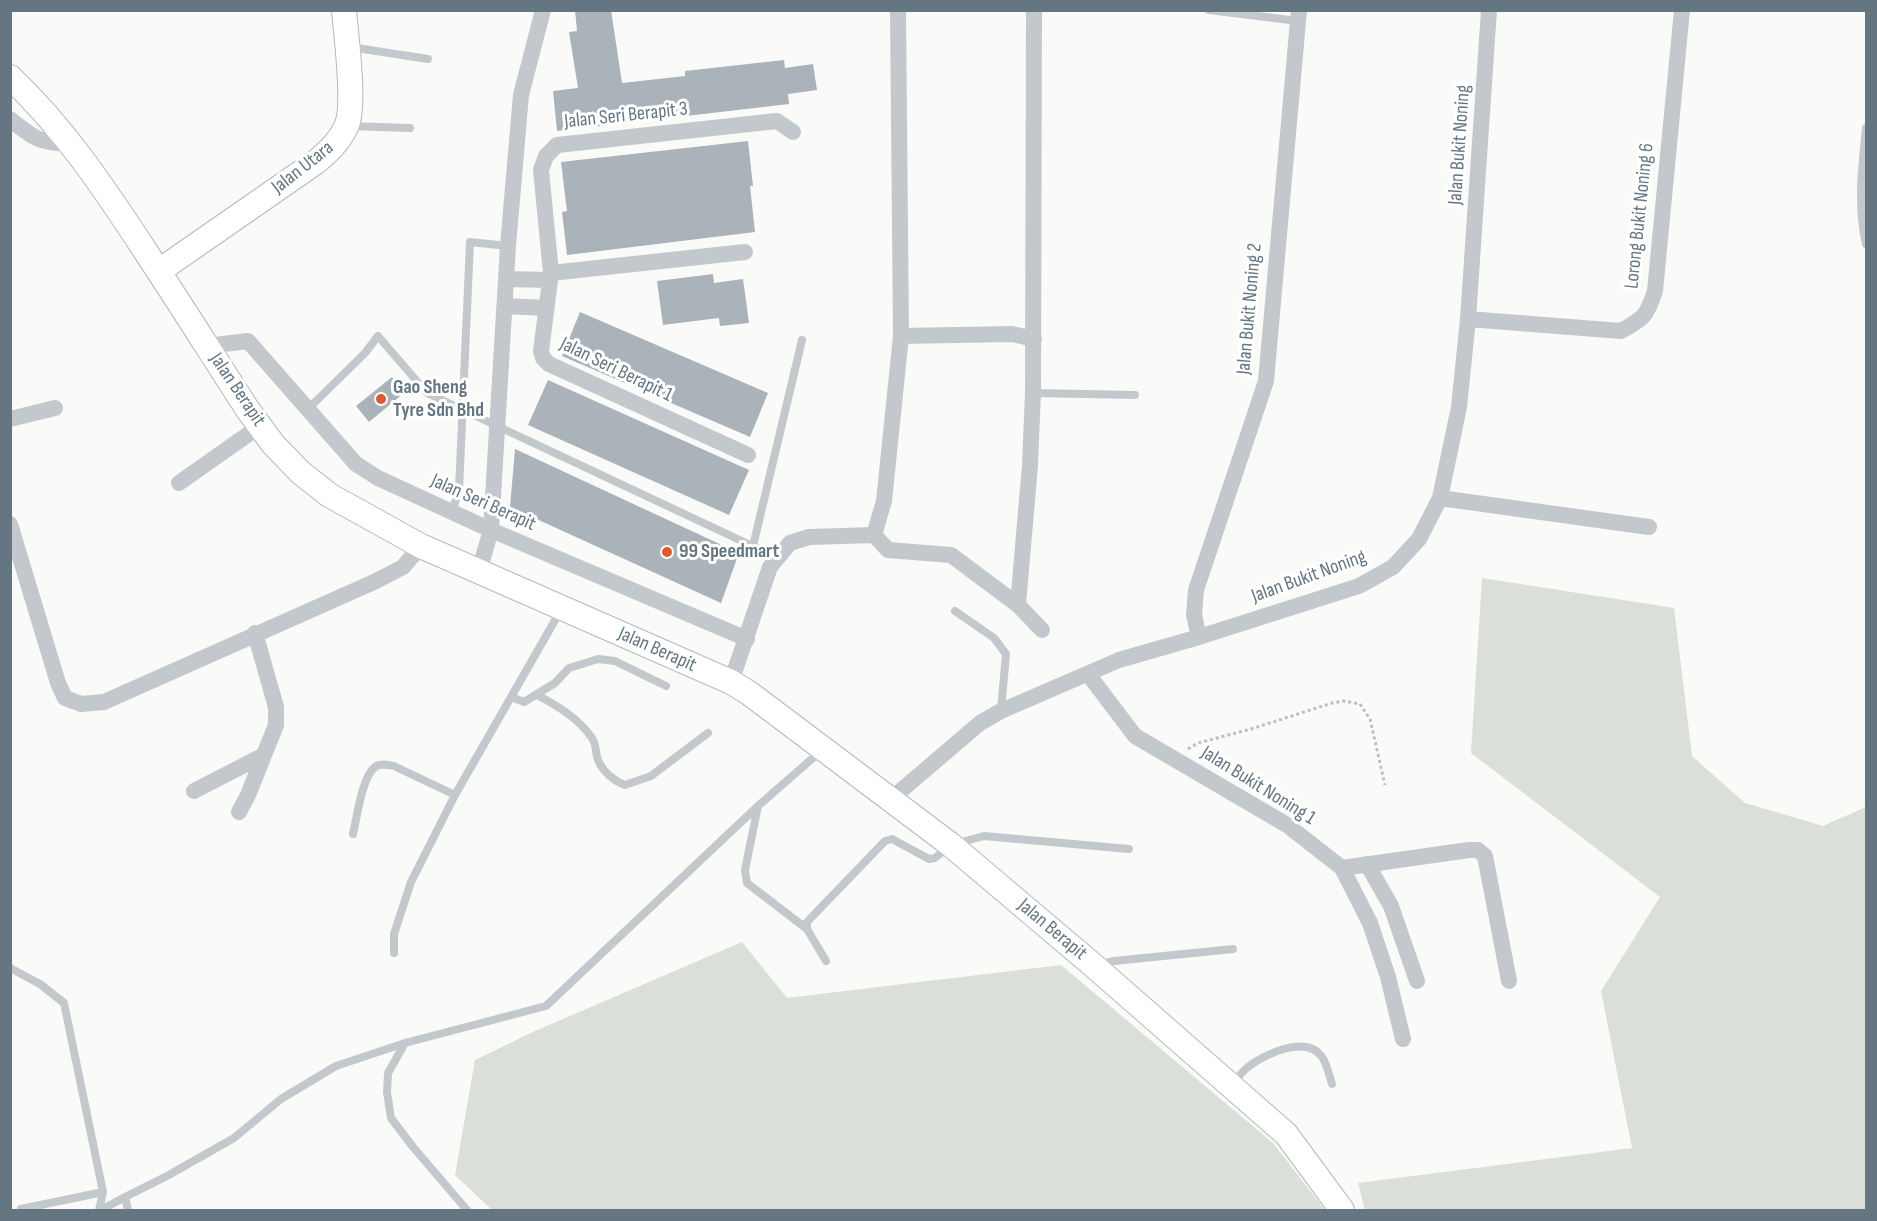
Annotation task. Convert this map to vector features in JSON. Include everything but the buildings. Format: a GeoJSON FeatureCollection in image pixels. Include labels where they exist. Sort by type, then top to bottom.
{"type":"FeatureCollection","features":[{"type":"Feature","properties":{"kind":"main road","name":"Jalan Utara"},"geometry":{"type":"LineString","coordinates":[[159,271],[316,162],[336,145],[347,126],[350,104],[344,10]]}},
{"type":"Feature","properties":{"kind":"main road","name":"Jalan Berapit"},"geometry":{"type":"LineString","coordinates":[[10,77],[34,99],[101,183],[260,426],[273,444],[300,471],[329,495],[421,546],[731,682],[951,845],[1094,966],[1286,1134],[1342,1210]]}},
{"type":"Feature","properties":{"kind":"street"},"geometry":{"type":"LineString","coordinates":[[479,571],[491,530],[508,246],[521,95],[543,10]]}},
{"type":"Feature","properties":{"kind":"street"},"geometry":{"type":"LineString","coordinates":[[874,535],[884,501],[901,336],[898,10]]}},
{"type":"Feature","properties":{"kind":"street"},"geometry":{"type":"LineString","coordinates":[[1018,605],[1033,393],[1034,10]]}},
{"type":"Feature","properties":{"kind":"street","name":"Jalan Bukit Noning"},"geometry":{"type":"LineString","coordinates":[[890,800],[980,723],[1001,711],[1119,660],[1359,586],[1393,567],[1419,539],[1440,498],[1459,407],[1468,319],[1489,10]]}},
{"type":"Feature","properties":{"kind":"street","name":"Lorong Bukit Noning 6"},"geometry":{"type":"LineString","coordinates":[[1468,319],[1621,331],[1638,322],[1649,310],[1654,291],[1682,10]]}},
{"type":"Feature","properties":{"kind":"street","name":"Jalan Bukit Noning 2"},"geometry":{"type":"LineString","coordinates":[[1199,637],[1194,615],[1196,590],[1266,381],[1298,16]]}},
{"type":"Feature","properties":{"kind":"street"},"geometry":{"type":"LineString","coordinates":[[10,119],[28,135],[41,142],[71,144]]}},
{"type":"Feature","properties":{"kind":"street","name":"Jalan Seri Berapit 3"},"geometry":{"type":"LineString","coordinates":[[550,277],[541,170],[546,156],[557,145],[777,121],[793,132]]}},
{"type":"Feature","properties":{"kind":"street"},"geometry":{"type":"LineString","coordinates":[[506,279],[550,277],[745,252]]}},
{"type":"Feature","properties":{"kind":"street","name":"Jalan Seri Berapit 1"},"geometry":{"type":"LineString","coordinates":[[550,277],[541,351],[543,358],[549,364],[748,455]]}},
{"type":"Feature","properties":{"kind":"street"},"geometry":{"type":"LineString","coordinates":[[505,306],[546,308]]}},
{"type":"Feature","properties":{"kind":"street"},"geometry":{"type":"LineString","coordinates":[[901,336],[1012,334],[1034,339]]}},
{"type":"Feature","properties":{"kind":"street","name":"Jalan Seri Berapit"},"geometry":{"type":"LineString","coordinates":[[207,346],[248,341],[356,464],[378,478],[491,530],[747,639]]}},
{"type":"Feature","properties":{"kind":"street"},"geometry":{"type":"LineString","coordinates":[[10,419],[55,408]]}},
{"type":"Feature","properties":{"kind":"street"},"geometry":{"type":"LineString","coordinates":[[178,483],[260,426]]}},
{"type":"Feature","properties":{"kind":"street"},"geometry":{"type":"LineString","coordinates":[[1440,498],[1649,527]]}},
{"type":"Feature","properties":{"kind":"street"},"geometry":{"type":"LineString","coordinates":[[10,524],[58,683],[65,698],[81,704],[104,702],[374,582],[403,567],[421,546]]}},
{"type":"Feature","properties":{"kind":"street"},"geometry":{"type":"LineString","coordinates":[[731,682],[770,567],[790,543],[809,537],[874,535],[888,550],[951,555],[1018,605],[1042,630]]}},
{"type":"Feature","properties":{"kind":"street"},"geometry":{"type":"LineString","coordinates":[[239,812],[276,725],[276,707],[255,633]]}},
{"type":"Feature","properties":{"kind":"street","name":"Jalan Bukit Noning 1"},"geometry":{"type":"LineString","coordinates":[[1088,674],[1135,736],[1287,825],[1342,868]]}},
{"type":"Feature","properties":{"kind":"street"},"geometry":{"type":"LineString","coordinates":[[195,791],[264,755]]}},
{"type":"Feature","properties":{"kind":"street"},"geometry":{"type":"LineString","coordinates":[[1402,1039],[1388,977],[1371,923],[1342,868],[1478,850],[1485,856],[1509,981]]}},
{"type":"Feature","properties":{"kind":"street"},"geometry":{"type":"LineString","coordinates":[[1367,864],[1391,906],[1417,981]]}},
{"type":"Feature","properties":{"kind":"lane"},"geometry":{"type":"LineString","coordinates":[[1209,10],[1298,16]]}},
{"type":"Feature","properties":{"kind":"lane"},"geometry":{"type":"LineString","coordinates":[[346,46],[428,59]]}},
{"type":"Feature","properties":{"kind":"lane"},"geometry":{"type":"LineString","coordinates":[[347,126],[410,128]]}},
{"type":"Feature","properties":{"kind":"lane"},"geometry":{"type":"LineString","coordinates":[[1866,129],[1861,194],[1862,226],[1866,244]]}},
{"type":"Feature","properties":{"kind":"lane"},"geometry":{"type":"LineString","coordinates":[[452,512],[459,490],[470,242],[508,246]]}},
{"type":"Feature","properties":{"kind":"lane"},"geometry":{"type":"LineString","coordinates":[[308,409],[365,353],[378,336],[427,393],[778,558]]}},
{"type":"Feature","properties":{"kind":"lane"},"geometry":{"type":"LineString","coordinates":[[753,546],[802,340]]}},
{"type":"Feature","properties":{"kind":"lane"},"geometry":{"type":"LineString","coordinates":[[1033,393],[1135,395]]}},
{"type":"Feature","properties":{"kind":"lane"},"geometry":{"type":"LineString","coordinates":[[394,953],[394,934],[411,882],[455,795],[562,608]]}},
{"type":"Feature","properties":{"kind":"lane"},"geometry":{"type":"LineString","coordinates":[[955,611],[994,638],[1006,654],[1001,711]]}},
{"type":"Feature","properties":{"kind":"lane"},"geometry":{"type":"LineString","coordinates":[[511,697],[524,702],[555,683],[569,668],[598,659],[615,661],[666,686]]}},
{"type":"Feature","properties":{"kind":"lane"},"geometry":{"type":"LineString","coordinates":[[537,695],[559,707],[584,727],[594,741],[598,759],[604,770],[615,781],[625,785],[651,776],[708,733]]}},
{"type":"Feature","properties":{"kind":"lane"},"geometry":{"type":"LineString","coordinates":[[100,1210],[234,1138],[281,1099],[336,1066],[405,1043],[546,1006],[758,806],[822,749]]}},
{"type":"Feature","properties":{"kind":"lane"},"geometry":{"type":"LineString","coordinates":[[353,834],[366,779],[376,766],[385,764],[394,766],[455,795]]}},
{"type":"Feature","properties":{"kind":"lane"},"geometry":{"type":"LineString","coordinates":[[758,806],[745,870],[747,883],[807,929],[826,961]]}},
{"type":"Feature","properties":{"kind":"lane"},"geometry":{"type":"LineString","coordinates":[[807,929],[807,922],[885,841],[892,839],[929,859],[935,858],[951,845],[984,836],[1129,849]]}},
{"type":"Feature","properties":{"kind":"lane"},"geometry":{"type":"LineString","coordinates":[[1094,966],[1114,961],[1233,949]]}},
{"type":"Feature","properties":{"kind":"lane"},"geometry":{"type":"LineString","coordinates":[[10,968],[40,984],[64,1002],[103,1192],[100,1210]]}},
{"type":"Feature","properties":{"kind":"lane"},"geometry":{"type":"LineString","coordinates":[[405,1043],[388,1073],[387,1092],[391,1118],[467,1210]]}},
{"type":"Feature","properties":{"kind":"lane"},"geometry":{"type":"LineString","coordinates":[[1232,1086],[1248,1067],[1279,1049],[1296,1046],[1311,1049],[1321,1055],[1332,1084]]}},
{"type":"Feature","properties":{"kind":"lane"},"geometry":{"type":"LineString","coordinates":[[21,1209],[103,1192]]}},
{"type":"Feature","properties":{"kind":"lane"},"geometry":{"type":"LineString","coordinates":[[125,1197],[128,1210]]}},
{"type":"Feature","properties":{"kind":"path"},"geometry":{"type":"LineString","coordinates":[[1170,758],[1198,744],[1344,701],[1360,704],[1370,719],[1385,785]]}},
{"type":"Feature","properties":{"kind":"shaded area"},"geometry":{"type":"Polygon","coordinates":[[[1482,578],[1674,608],[1692,756],[1745,803],[1823,826],[1866,807],[1866,1210],[1365,1210],[1358,1183],[1632,1148],[1601,991],[1660,897],[1471,753],[1482,578]]]}},
{"type":"Feature","properties":{"kind":"shaded area"},"geometry":{"type":"Polygon","coordinates":[[[742,942],[787,998],[1061,965],[1273,1143],[1325,1210],[492,1210],[455,1175],[475,1060],[535,1031],[742,942]]]}},
{"type":"Feature","properties":{"kind":"place","name":"Gao Sheng Tyre Sdn Bhd"},"geometry":{"type":"Point","coordinates":[381,399]}},
{"type":"Feature","properties":{"kind":"place","name":"99 Speedmart"},"geometry":{"type":"Point","coordinates":[667,552]}}]}
